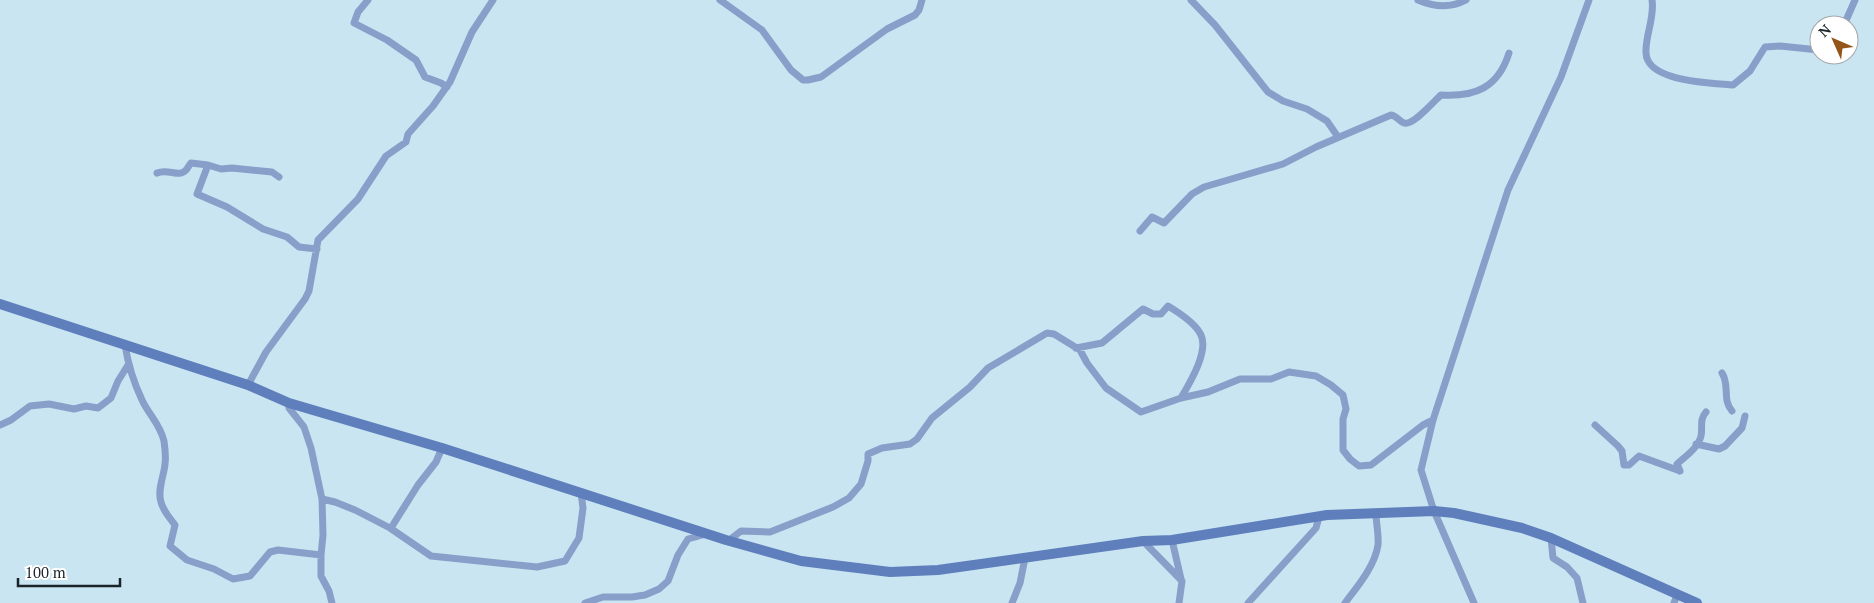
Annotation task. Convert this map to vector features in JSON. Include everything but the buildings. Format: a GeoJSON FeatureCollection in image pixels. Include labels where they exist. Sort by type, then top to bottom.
{"type":"FeatureCollection","features":[{"type":"Feature","properties":{"kind":"street"},"geometry":{"type":"LineString","coordinates":[[368,0],[358,12],[354,23],[387,40],[416,60],[425,77],[447,87]]}},
{"type":"Feature","properties":{"kind":"street"},"geometry":{"type":"LineString","coordinates":[[248,385],[266,352],[309,291],[318,240],[358,199],[386,156],[406,142],[408,134],[447,87],[472,32],[493,0]]}},
{"type":"Feature","properties":{"kind":"street"},"geometry":{"type":"LineString","coordinates":[[720,0],[762,30],[791,70],[803,80],[822,77],[887,29],[915,15],[919,10],[922,0]]}},
{"type":"Feature","properties":{"kind":"street"},"geometry":{"type":"LineString","coordinates":[[1191,0],[1215,25],[1268,92],[1283,102],[1307,109],[1327,121],[1338,137]]}},
{"type":"Feature","properties":{"kind":"street"},"geometry":{"type":"LineString","coordinates":[[1418,0],[1449,6],[1466,0]]}},
{"type":"Feature","properties":{"kind":"street"},"geometry":{"type":"LineString","coordinates":[[1474,603],[1434,511],[1422,470],[1433,420],[1508,190],[1561,78],[1589,0]]}},
{"type":"Feature","properties":{"kind":"street"},"geometry":{"type":"LineString","coordinates":[[1652,0],[1645,53],[1647,62],[1664,75],[1734,85],[1750,71],[1765,48],[1780,46],[1809,49]]}},
{"type":"Feature","properties":{"kind":"street"},"geometry":{"type":"LineString","coordinates":[[1848,15],[1855,0]]}},
{"type":"Feature","properties":{"kind":"street"},"geometry":{"type":"LineString","coordinates":[[1140,230],[1152,218],[1164,223],[1192,194],[1204,187],[1284,164],[1338,137],[1391,115],[1408,124],[1415,120],[1441,95],[1460,96],[1472,94],[1488,85],[1498,75],[1505,65],[1509,53]]}},
{"type":"Feature","properties":{"kind":"street"},"geometry":{"type":"LineString","coordinates":[[157,173],[165,170],[177,174],[184,172],[191,163],[221,169],[232,168],[272,172],[279,177]]}},
{"type":"Feature","properties":{"kind":"street"},"geometry":{"type":"LineString","coordinates":[[208,165],[197,194],[227,207],[263,229],[287,237],[299,247],[317,249]]}},
{"type":"Feature","properties":{"kind":"street"},"geometry":{"type":"LineString","coordinates":[[0,304],[248,385],[289,404],[442,448],[728,541],[801,561],[890,572],[938,570],[1143,541],[1172,540],[1326,515],[1434,511],[1454,513],[1522,528],[1551,538],[1676,599],[1696,603]]}},
{"type":"Feature","properties":{"kind":"street"},"geometry":{"type":"LineString","coordinates":[[1076,348],[1102,343],[1142,309],[1154,314],[1161,314],[1168,306],[1183,316],[1201,335],[1202,343],[1199,363],[1181,398]]}},
{"type":"Feature","properties":{"kind":"street"},"geometry":{"type":"LineString","coordinates":[[728,541],[741,531],[770,532],[833,507],[849,498],[861,484],[868,461],[868,454],[882,448],[910,444],[917,439],[932,418],[970,387],[988,368],[1047,333],[1054,334],[1080,350],[1087,363],[1106,388],[1141,412],[1161,407],[1181,398],[1208,392],[1240,379],[1271,379],[1289,372],[1316,376],[1332,385],[1343,395],[1346,409],[1343,419],[1343,450],[1359,466],[1371,465],[1423,425],[1433,420]]}},
{"type":"Feature","properties":{"kind":"street"},"geometry":{"type":"LineString","coordinates":[[125,345],[128,365],[142,401],[159,425],[164,442],[165,463],[160,487],[160,502],[175,525],[170,546],[187,560],[214,569],[233,579],[250,576],[270,552],[278,550],[321,555]]}},
{"type":"Feature","properties":{"kind":"street"},"geometry":{"type":"LineString","coordinates":[[0,425],[11,420],[30,406],[49,404],[74,410],[86,406],[98,408],[111,398],[118,381],[128,365]]}},
{"type":"Feature","properties":{"kind":"street"},"geometry":{"type":"LineString","coordinates":[[1722,372],[1726,382],[1727,404],[1732,411]]}},
{"type":"Feature","properties":{"kind":"street"},"geometry":{"type":"LineString","coordinates":[[289,404],[289,408],[304,427],[311,448],[322,499],[324,535],[321,555],[321,576],[329,591],[332,603]]}},
{"type":"Feature","properties":{"kind":"street"},"geometry":{"type":"LineString","coordinates":[[1595,426],[1622,451],[1624,465],[1629,465],[1639,456],[1674,466],[1696,444],[1700,437],[1702,419],[1706,412]]}},
{"type":"Feature","properties":{"kind":"street"},"geometry":{"type":"LineString","coordinates":[[1696,444],[1719,449],[1725,446],[1742,428],[1745,416]]}},
{"type":"Feature","properties":{"kind":"street"},"geometry":{"type":"LineString","coordinates":[[391,528],[418,485],[436,462],[442,448]]}},
{"type":"Feature","properties":{"kind":"street"},"geometry":{"type":"LineString","coordinates":[[322,499],[355,510],[391,528],[431,556],[537,566],[565,561],[579,538],[583,508],[582,493]]}},
{"type":"Feature","properties":{"kind":"street"},"geometry":{"type":"LineString","coordinates":[[1345,603],[1360,584],[1378,546],[1376,513]]}},
{"type":"Feature","properties":{"kind":"street"},"geometry":{"type":"LineString","coordinates":[[1248,603],[1316,528],[1319,517]]}},
{"type":"Feature","properties":{"kind":"street"},"geometry":{"type":"LineString","coordinates":[[585,603],[604,597],[632,597],[659,590],[668,581],[678,555],[688,539],[706,534]]}},
{"type":"Feature","properties":{"kind":"street"},"geometry":{"type":"LineString","coordinates":[[1551,538],[1553,558],[1567,567],[1578,578],[1583,603]]}},
{"type":"Feature","properties":{"kind":"street"},"geometry":{"type":"LineString","coordinates":[[1172,540],[1182,582],[1179,603]]}},
{"type":"Feature","properties":{"kind":"street"},"geometry":{"type":"LineString","coordinates":[[1143,541],[1182,582]]}},
{"type":"Feature","properties":{"kind":"street"},"geometry":{"type":"LineString","coordinates":[[1012,603],[1020,583],[1025,558]]}}]}
